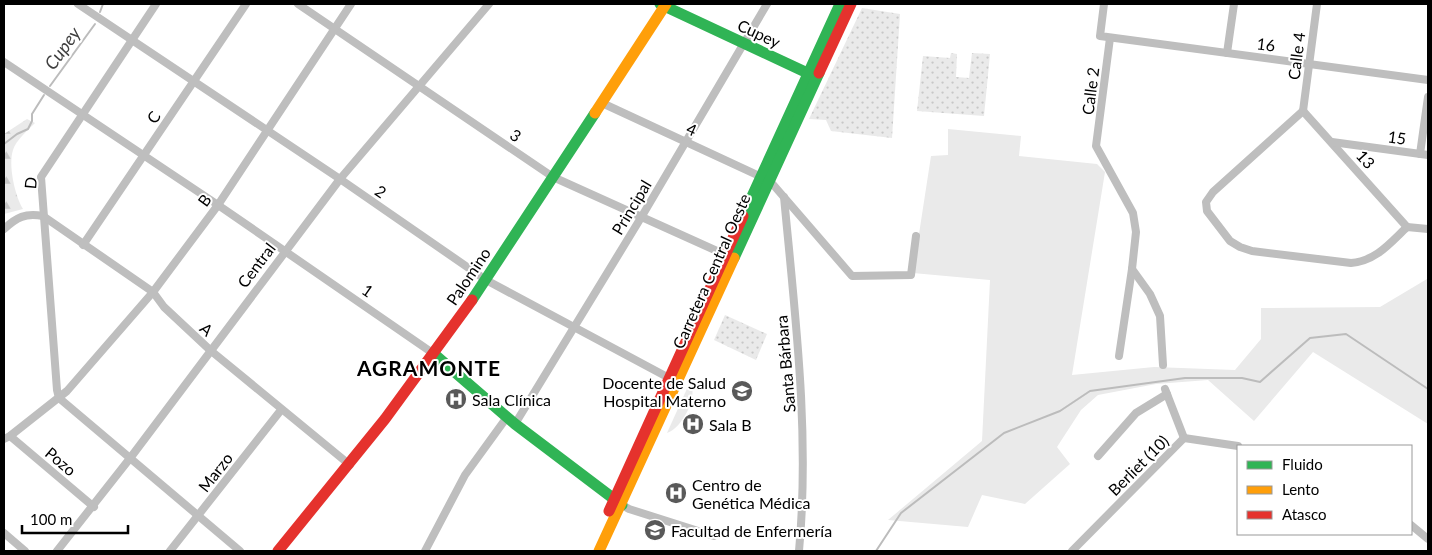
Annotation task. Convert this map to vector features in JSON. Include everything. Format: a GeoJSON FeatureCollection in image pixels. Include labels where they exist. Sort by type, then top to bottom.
{"type":"FeatureCollection","features":[{"type":"Feature","properties":{"kind":"street","name":"2"},"geometry":{"type":"LineString","coordinates":[[78,4],[340,179],[486,280],[574,329],[674,380]]}},
{"type":"Feature","properties":{"kind":"street","name":"D"},"geometry":{"type":"LineString","coordinates":[[59,398],[41,177],[156,4]]}},
{"type":"Feature","properties":{"kind":"street","name":"C"},"geometry":{"type":"LineString","coordinates":[[83,245],[246,4]]}},
{"type":"Feature","properties":{"kind":"street","name":"3"},"geometry":{"type":"LineString","coordinates":[[298,4],[553,177],[730,257]]}},
{"type":"Feature","properties":{"kind":"street","name":"B"},"geometry":{"type":"LineString","coordinates":[[7,437],[59,398],[80,378],[153,292],[218,206],[352,4]]}},
{"type":"Feature","properties":{"kind":"street","name":"Central"},"geometry":{"type":"LineString","coordinates":[[57,551],[94,507],[284,251],[340,179],[417,85],[489,4]]}},
{"type":"Feature","properties":{"kind":"street","name":"Principal"},"geometry":{"type":"LineString","coordinates":[[425,551],[465,475],[511,420],[574,329],[767,4]]}},
{"type":"Feature","properties":{"kind":"street","name":"Carretera Central Oeste"},"geometry":{"type":"LineString","coordinates":[[813,76],[840,4]]}},
{"type":"Feature","properties":{"kind":"street","name":"Carretera Central Oeste"},"geometry":{"type":"LineString","coordinates":[[599,551],[618,502],[766,178],[813,76],[851,4]]}},
{"type":"Feature","properties":{"kind":"street","name":"16"},"geometry":{"type":"LineString","coordinates":[[1104,4],[1100,36],[1428,80]]}},
{"type":"Feature","properties":{"kind":"street"},"geometry":{"type":"LineString","coordinates":[[1227,53],[1234,4]]}},
{"type":"Feature","properties":{"kind":"street","name":"Calle 4"},"geometry":{"type":"LineString","coordinates":[[1303,111],[1316,4]]}},
{"type":"Feature","properties":{"kind":"street","name":"Cupey"},"geometry":{"type":"LineString","coordinates":[[664,5],[813,76]]}},
{"type":"Feature","properties":{"kind":"street","name":"Palomino"},"geometry":{"type":"LineString","coordinates":[[278,551],[350,465],[434,354],[486,280],[664,5]]}},
{"type":"Feature","properties":{"kind":"street","name":"Calle 2"},"geometry":{"type":"LineString","coordinates":[[1110,38],[1096,146],[1133,213],[1136,232],[1132,269]]}},
{"type":"Feature","properties":{"kind":"street","name":"1"},"geometry":{"type":"LineString","coordinates":[[4,62],[82,113],[434,354],[511,420],[618,502],[714,536]]}},
{"type":"Feature","properties":{"kind":"street"},"geometry":{"type":"LineString","coordinates":[[1424,154],[1428,97]]}},
{"type":"Feature","properties":{"kind":"street","name":"4"},"geometry":{"type":"LineString","coordinates":[[602,103],[766,178]]}},
{"type":"Feature","properties":{"kind":"street"},"geometry":{"type":"LineString","coordinates":[[1303,111],[1213,192],[1206,202],[1207,211],[1212,221],[1230,241],[1252,251],[1351,263],[1365,262],[1377,255],[1408,227],[1428,229]]}},
{"type":"Feature","properties":{"kind":"street","name":"13"},"geometry":{"type":"LineString","coordinates":[[1303,111],[1408,227]]}},
{"type":"Feature","properties":{"kind":"street","name":"15"},"geometry":{"type":"LineString","coordinates":[[1332,142],[1424,154]]}},
{"type":"Feature","properties":{"kind":"street"},"geometry":{"type":"LineString","coordinates":[[766,178],[852,276],[911,275],[916,236]]}},
{"type":"Feature","properties":{"kind":"street","name":"Santa Bárbara"},"geometry":{"type":"LineString","coordinates":[[784,197],[803,424],[802,515],[799,551]]}},
{"type":"Feature","properties":{"kind":"street"},"geometry":{"type":"LineString","coordinates":[[4,229],[16,219],[27,214],[43,216]]}},
{"type":"Feature","properties":{"kind":"street","name":"A"},"geometry":{"type":"LineString","coordinates":[[43,216],[153,292],[164,308],[210,350],[350,465]]}},
{"type":"Feature","properties":{"kind":"street"},"geometry":{"type":"LineString","coordinates":[[1119,356],[1132,269]]}},
{"type":"Feature","properties":{"kind":"street"},"geometry":{"type":"LineString","coordinates":[[1132,269],[1150,294],[1160,316],[1163,365]]}},
{"type":"Feature","properties":{"kind":"street"},"geometry":{"type":"LineString","coordinates":[[1098,456],[1136,413],[1166,391],[1184,438]]}},
{"type":"Feature","properties":{"kind":"street"},"geometry":{"type":"LineString","coordinates":[[59,398],[240,551]]}},
{"type":"Feature","properties":{"kind":"street","name":"Marzo"},"geometry":{"type":"LineString","coordinates":[[170,551],[282,410]]}},
{"type":"Feature","properties":{"kind":"street","name":"Pozo"},"geometry":{"type":"LineString","coordinates":[[7,437],[94,507]]}},
{"type":"Feature","properties":{"kind":"street","name":"Berliet (10)"},"geometry":{"type":"LineString","coordinates":[[1072,551],[1184,438],[1237,446]]}},
{"type":"Feature","properties":{"kind":"street","name":"Carretera Central Oeste"},"geometry":{"type":"LineString","coordinates":[[590,551],[618,502]]}},
{"type":"Feature","properties":{"kind":"street"},"geometry":{"type":"LineString","coordinates":[[1412,526],[1428,539]]}},
{"type":"Feature","properties":{"kind":"street"},"geometry":{"type":"LineString","coordinates":[[4,533],[25,551]]}},
{"type":"Feature","properties":{"kind":"green space"},"geometry":{"type":"Polygon","coordinates":[[[862,8],[900,14],[892,138],[831,131],[826,120],[809,119],[862,8]]]}},
{"type":"Feature","properties":{"kind":"green space"},"geometry":{"type":"Polygon","coordinates":[[[951,53],[957,54],[956,77],[969,78],[972,53],[990,54],[984,116],[917,111],[923,56],[950,58],[951,53]]]}},
{"type":"Feature","properties":{"kind":"green space"},"geometry":{"type":"Polygon","coordinates":[[[27,119],[35,123],[22,135],[15,146],[11,164],[15,189],[23,209],[4,214],[4,134],[27,119]]]}},
{"type":"Feature","properties":{"kind":"green space"},"geometry":{"type":"Polygon","coordinates":[[[948,129],[1021,136],[1019,156],[1097,164],[1105,172],[1072,375],[1154,367],[1235,370],[1261,339],[1261,308],[1380,307],[1427,279],[1428,424],[1313,352],[1254,421],[1208,380],[1156,384],[1098,395],[1081,410],[1057,447],[1070,464],[1025,504],[982,495],[968,527],[888,520],[982,441],[990,280],[913,273],[931,156],[948,155],[948,129]]]}},
{"type":"Feature","properties":{"kind":"green space"},"geometry":{"type":"Polygon","coordinates":[[[725,315],[767,334],[756,360],[714,340],[725,315]]]}},
{"type":"Feature","properties":{"kind":"green space"},"geometry":{"type":"Polygon","coordinates":[[[690,382],[692,395],[688,411],[678,425],[667,433],[690,382]]]}},
{"type":"Feature","properties":{"kind":"waterway","name":"Cupey"},"geometry":{"type":"LineString","coordinates":[[100,12],[103,4]]}},
{"type":"Feature","properties":{"kind":"waterway","name":"Cupey"},"geometry":{"type":"LineString","coordinates":[[50,86],[95,24]]}},
{"type":"Feature","properties":{"kind":"waterway","name":"Cupey"},"geometry":{"type":"LineString","coordinates":[[4,144],[17,134],[28,129],[32,121],[32,114],[44,95]]}},
{"type":"Feature","properties":{"kind":"waterway"},"geometry":{"type":"LineString","coordinates":[[876,551],[901,513],[1004,433],[1060,411],[1090,391],[1185,378],[1242,378],[1260,382],[1310,338],[1346,334],[1428,389]]}},
{"type":"Feature","properties":{"kind":"traffic: fast"},"geometry":{"type":"LineString","coordinates":[[660,4],[816,77]]}},
{"type":"Feature","properties":{"kind":"traffic: fast"},"geometry":{"type":"LineString","coordinates":[[743,216],[840,4]]}},
{"type":"Feature","properties":{"kind":"traffic: fast"},"geometry":{"type":"LineString","coordinates":[[734,258],[819,73]]}},
{"type":"Feature","properties":{"kind":"traffic: fast"},"geometry":{"type":"LineString","coordinates":[[472,300],[595,113]]}},
{"type":"Feature","properties":{"kind":"traffic: fast"},"geometry":{"type":"LineString","coordinates":[[434,354],[515,424],[622,505]]}},
{"type":"Feature","properties":{"kind":"traffic: slow"},"geometry":{"type":"LineString","coordinates":[[595,113],[666,4]]}},
{"type":"Feature","properties":{"kind":"traffic: slow"},"geometry":{"type":"LineString","coordinates":[[599,551],[734,258]]}},
{"type":"Feature","properties":{"kind":"traffic: jam"},"geometry":{"type":"LineString","coordinates":[[819,73],[851,4]]}},
{"type":"Feature","properties":{"kind":"traffic: jam"},"geometry":{"type":"LineString","coordinates":[[609,511],[743,216]]}},
{"type":"Feature","properties":{"kind":"traffic: jam"},"geometry":{"type":"LineString","coordinates":[[278,551],[385,419],[472,300]]}},
{"type":"Feature","properties":{"kind":"place","name":"Docente de Salud Hospital Materno"},"geometry":{"type":"Point","coordinates":[742,391]}},
{"type":"Feature","properties":{"kind":"place","name":"Sala Clínica"},"geometry":{"type":"Point","coordinates":[456,399]}},
{"type":"Feature","properties":{"kind":"place","name":"Sala B"},"geometry":{"type":"Point","coordinates":[693,424]}},
{"type":"Feature","properties":{"kind":"place","name":"Centro de Genética Médica"},"geometry":{"type":"Point","coordinates":[676,493]}},
{"type":"Feature","properties":{"kind":"place","name":"Facultad de Enfermería"},"geometry":{"type":"Point","coordinates":[655,530]}},
{"type":"Feature","properties":{"kind":"district","name":"AGRAMONTE"},"geometry":{"type":"Point","coordinates":[429,367]}}]}
